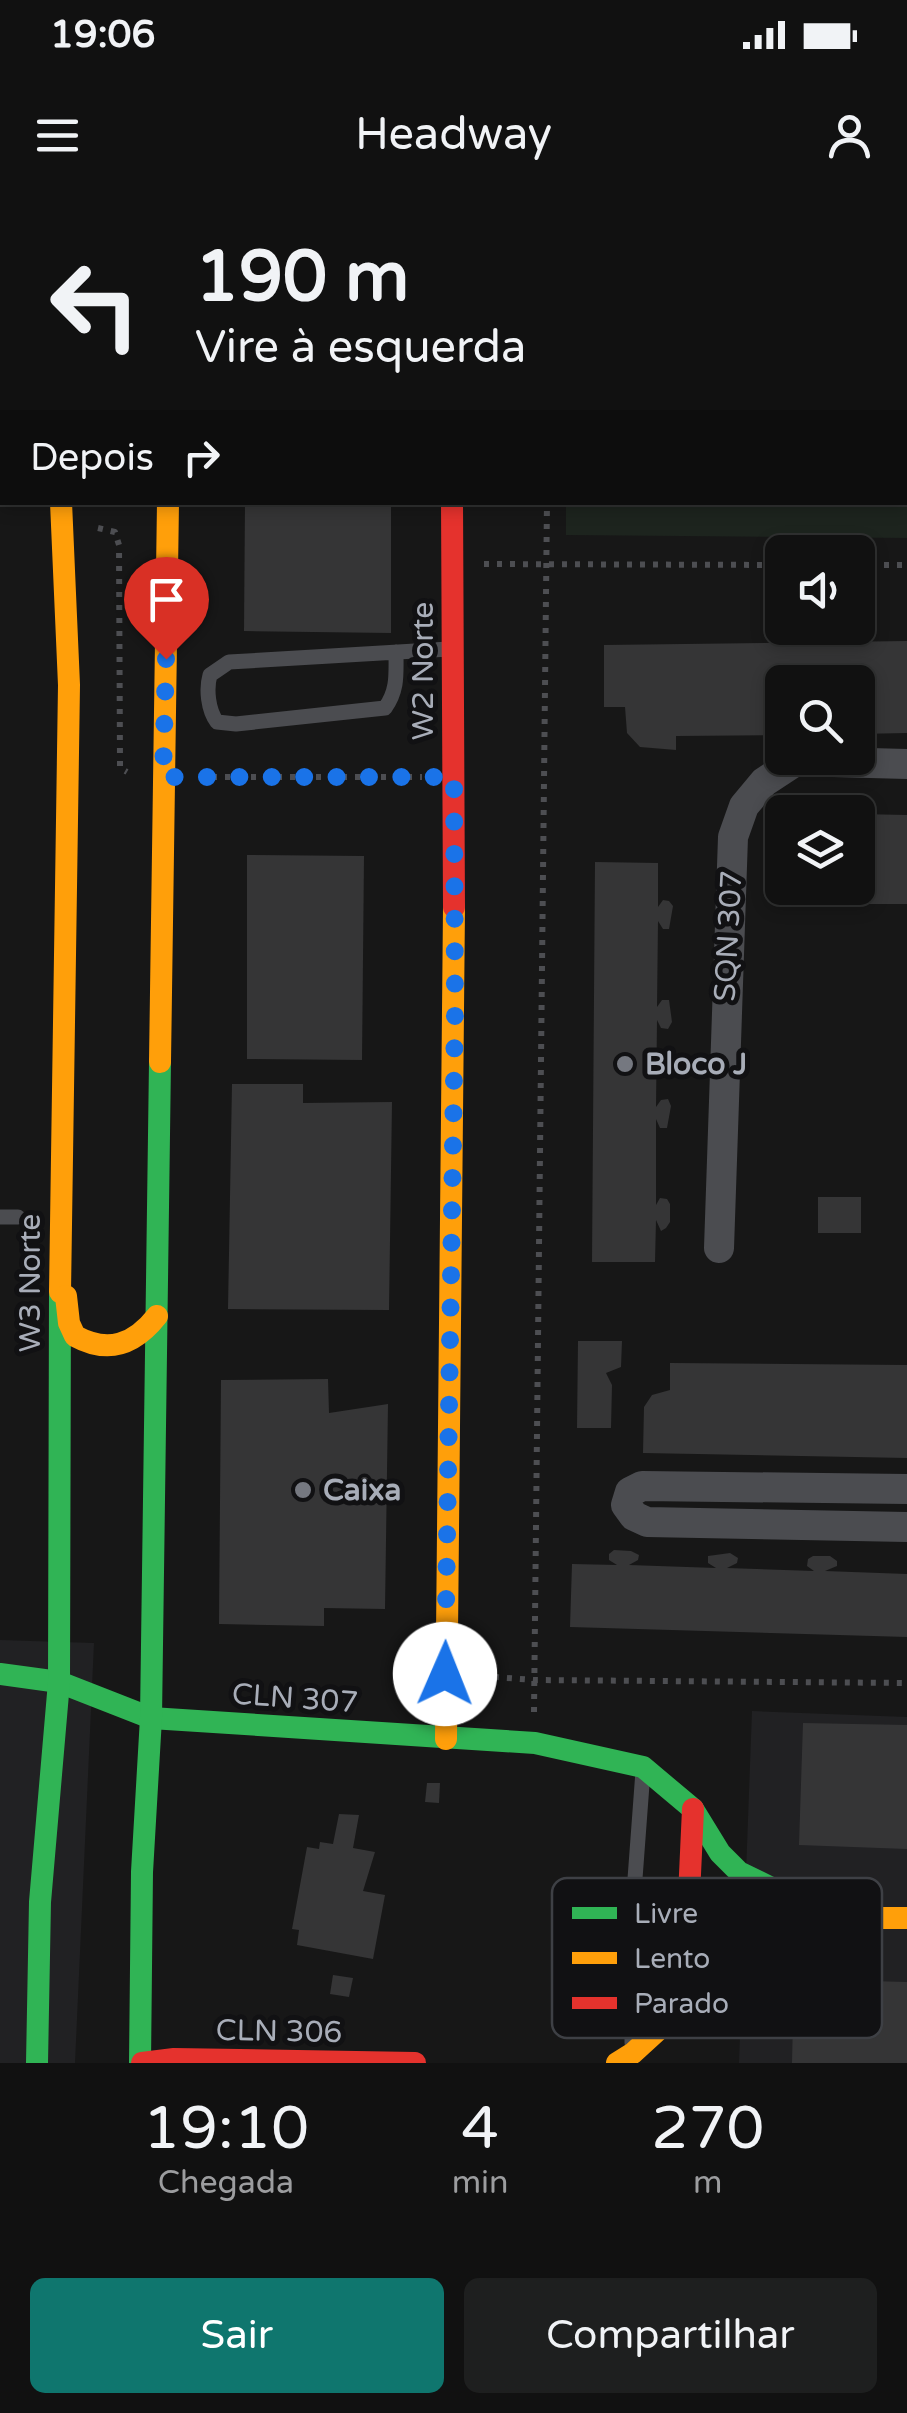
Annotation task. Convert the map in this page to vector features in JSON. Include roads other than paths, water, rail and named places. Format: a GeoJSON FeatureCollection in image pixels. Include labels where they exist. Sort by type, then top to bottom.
{"type":"FeatureCollection","features":[{"type":"Feature","properties":{"kind":"main road"},"geometry":{"type":"LineString","coordinates":[[141,2063],[142,1872],[151,1718],[168,505]]}},
{"type":"Feature","properties":{"kind":"main road","name":"W2 Norte"},"geometry":{"type":"LineString","coordinates":[[446,1739],[455,1010],[452,505]]}},
{"type":"Feature","properties":{"kind":"main road","name":"W3 Norte"},"geometry":{"type":"LineString","coordinates":[[37,2063],[40,1902],[59,1682],[60,1234],[68,685],[62,514]]}},
{"type":"Feature","properties":{"kind":"main road"},"geometry":{"type":"LineString","coordinates":[[60,1234],[69,1323],[75,1336],[94,1345],[113,1346],[140,1338],[157,1316]]}},
{"type":"Feature","properties":{"kind":"main road","name":"CLN 307"},"geometry":{"type":"LineString","coordinates":[[0,1674],[59,1682],[151,1718],[534,1743],[643,1768],[692,1809],[720,1853],[750,1878]]}},
{"type":"Feature","properties":{"kind":"main road"},"geometry":{"type":"LineString","coordinates":[[689,1878],[692,1809]]}},
{"type":"Feature","properties":{"kind":"main road"},"geometry":{"type":"LineString","coordinates":[[625,2058],[647,2038]]}},
{"type":"Feature","properties":{"kind":"main road","name":"CLN 306"},"geometry":{"type":"LineString","coordinates":[[141,2063],[174,2059],[415,2063]]}},
{"type":"Feature","properties":{"kind":"street","name":"SQN 307"},"geometry":{"type":"LineString","coordinates":[[719,1248],[733,836],[744,806],[764,782],[796,761],[907,764]]}},
{"type":"Feature","properties":{"kind":"street"},"geometry":{"type":"LineString","coordinates":[[907,1489],[642,1486],[630,1492],[626,1506],[634,1516],[647,1522],[907,1527]]}},
{"type":"Feature","properties":{"kind":"lane"},"geometry":{"type":"LineString","coordinates":[[396,652],[394,696],[385,708],[236,724],[217,722],[212,716],[207,684],[210,675],[229,662],[396,652],[453,649]]}},
{"type":"Feature","properties":{"kind":"lane"},"geometry":{"type":"LineString","coordinates":[[0,1218],[18,1216]]}},
{"type":"Feature","properties":{"kind":"lane"},"geometry":{"type":"LineString","coordinates":[[635,1878],[643,1768]]}},
{"type":"Feature","properties":{"kind":"place","name":"Bloco J"},"geometry":{"type":"Point","coordinates":[625,1064]}},
{"type":"Feature","properties":{"kind":"place","name":"Caixa"},"geometry":{"type":"Point","coordinates":[303,1490]}}]}
